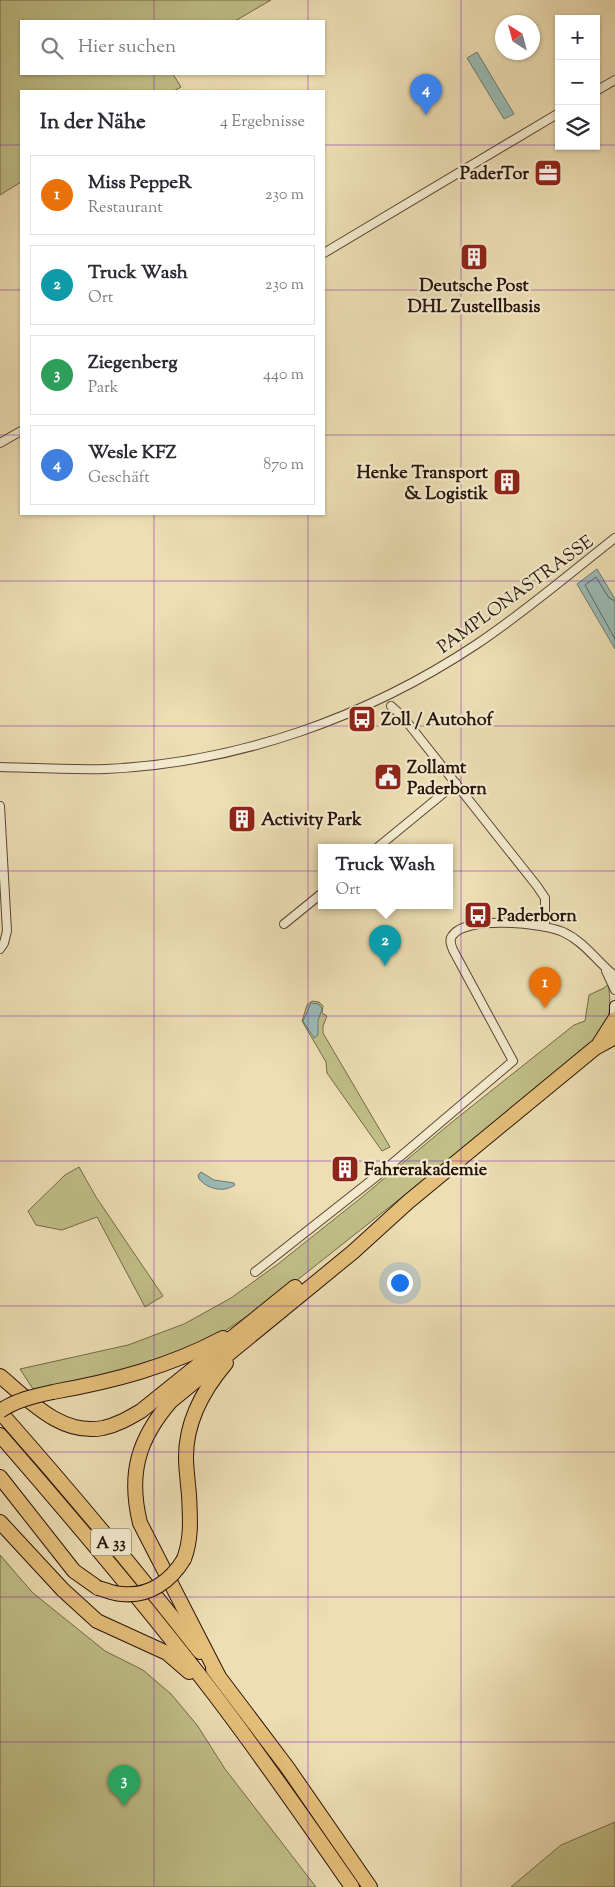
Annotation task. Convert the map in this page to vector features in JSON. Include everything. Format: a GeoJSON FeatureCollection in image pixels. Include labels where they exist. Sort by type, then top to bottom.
{"type":"FeatureCollection","features":[{"type":"Feature","properties":{"kind":"highway"},"geometry":{"type":"LineString","coordinates":[[595,1048],[615,1019]]}},
{"type":"Feature","properties":{"kind":"highway"},"geometry":{"type":"LineString","coordinates":[[218,1675],[140,1523],[135,1501],[138,1459],[145,1437],[156,1419],[171,1401],[353,1252],[408,1202],[595,1048],[615,1037]]}},
{"type":"Feature","properties":{"kind":"highway"},"geometry":{"type":"LineString","coordinates":[[0,1376],[45,1413],[61,1423],[77,1429],[103,1428],[121,1422],[141,1411],[347,1244],[408,1202]]}},
{"type":"Feature","properties":{"kind":"highway"},"geometry":{"type":"LineString","coordinates":[[0,1412],[10,1404],[30,1397],[142,1373],[176,1360],[248,1325]]}},
{"type":"Feature","properties":{"kind":"highway"},"geometry":{"type":"LineString","coordinates":[[0,1477],[74,1571],[98,1588],[122,1594],[139,1593],[156,1588],[177,1571],[189,1546],[191,1530],[186,1455],[195,1412],[217,1373],[264,1325]]}},
{"type":"Feature","properties":{"kind":"highway","name":"A 33"},"geometry":{"type":"LineString","coordinates":[[0,1412],[110,1540],[218,1675],[287,1767],[370,1887]]}},
{"type":"Feature","properties":{"kind":"highway","name":"A 33"},"geometry":{"type":"LineString","coordinates":[[0,1435],[79,1526],[213,1692],[278,1780],[352,1887]]}},
{"type":"Feature","properties":{"kind":"highway"},"geometry":{"type":"LineString","coordinates":[[0,1522],[63,1590],[97,1621],[167,1653],[213,1692]]}},
{"type":"Feature","properties":{"kind":"main road"},"geometry":{"type":"LineString","coordinates":[[615,1006],[615,1019]]}},
{"type":"Feature","properties":{"kind":"street"},"geometry":{"type":"LineString","coordinates":[[600,89],[615,80]]}},
{"type":"Feature","properties":{"kind":"street"},"geometry":{"type":"LineString","coordinates":[[325,252],[555,115]]}},
{"type":"Feature","properties":{"kind":"street"},"geometry":{"type":"LineString","coordinates":[[0,443],[20,432]]}},
{"type":"Feature","properties":{"kind":"street","name":"PAMPLONASTRASSE"},"geometry":{"type":"LineString","coordinates":[[0,766],[51,770],[105,769],[162,764],[205,757],[258,744],[320,725],[388,697],[449,662],[497,630],[615,538]]}},
{"type":"Feature","properties":{"kind":"street"},"geometry":{"type":"LineString","coordinates":[[391,706],[456,782],[537,886],[545,898],[545,927]]}},
{"type":"Feature","properties":{"kind":"street"},"geometry":{"type":"LineString","coordinates":[[382,844],[456,782]]}},
{"type":"Feature","properties":{"kind":"street"},"geometry":{"type":"LineString","coordinates":[[0,806],[7,931],[4,943],[0,949]]}},
{"type":"Feature","properties":{"kind":"street"},"geometry":{"type":"LineString","coordinates":[[284,924],[318,896]]}},
{"type":"Feature","properties":{"kind":"street"},"geometry":{"type":"LineString","coordinates":[[255,1272],[382,1172],[513,1060],[452,950],[450,941],[452,936],[470,924],[496,922],[545,927],[563,932],[585,945],[604,968],[615,990]]}},
{"type":"Feature","properties":{"kind":"street"},"geometry":{"type":"LineString","coordinates":[[604,968],[615,976]]}},
{"type":"Feature","properties":{"kind":"shaded area"},"geometry":{"type":"Polygon","coordinates":[[[0,0],[271,0],[237,20],[20,20],[20,75],[174,75],[181,87],[176,90],[20,90],[20,183],[0,195],[0,0]]]}},
{"type":"Feature","properties":{"kind":"shaded area"},"geometry":{"type":"Polygon","coordinates":[[[608,984],[610,996],[609,1015],[605,1026],[595,1039],[416,1186],[272,1300],[220,1334],[144,1366],[33,1389],[20,1369],[128,1345],[184,1324],[231,1298],[278,1264],[574,1025],[585,1021],[589,995],[608,984]]]}},
{"type":"Feature","properties":{"kind":"shaded area"},"geometry":{"type":"Polygon","coordinates":[[[312,1001],[319,1002],[323,1006],[322,1013],[327,1016],[323,1026],[323,1033],[390,1147],[382,1151],[327,1073],[326,1062],[302,1021],[307,1005],[312,1001]]]}},
{"type":"Feature","properties":{"kind":"shaded area"},"geometry":{"type":"Polygon","coordinates":[[[79,1167],[96,1197],[163,1296],[145,1307],[97,1217],[62,1230],[36,1225],[28,1211],[65,1175],[79,1167]]]}},
{"type":"Feature","properties":{"kind":"shaded area"},"geometry":{"type":"Polygon","coordinates":[[[0,1555],[33,1593],[105,1651],[143,1670],[171,1694],[197,1725],[225,1769],[316,1887],[0,1887],[0,1555]]]}},
{"type":"Feature","properties":{"kind":"shaded area"},"geometry":{"type":"Polygon","coordinates":[[[615,1822],[615,1887],[511,1887],[561,1845],[615,1822]]]}},
{"type":"Feature","properties":{"kind":"water"},"geometry":{"type":"Polygon","coordinates":[[[477,52],[514,114],[504,119],[467,58],[477,52]]]}},
{"type":"Feature","properties":{"kind":"water"},"geometry":{"type":"Polygon","coordinates":[[[597,569],[615,599],[615,649],[577,584],[597,569]]]}},
{"type":"Feature","properties":{"kind":"water"},"geometry":{"type":"Polygon","coordinates":[[[311,1003],[319,1004],[322,1009],[318,1021],[318,1035],[314,1038],[303,1021],[311,1003]]]}},
{"type":"Feature","properties":{"kind":"water"},"geometry":{"type":"Polygon","coordinates":[[[201,1172],[214,1180],[234,1183],[235,1185],[226,1189],[216,1189],[199,1179],[198,1175],[201,1172]]]}},
{"type":"Feature","properties":{"kind":"place","name":"Wesle KFZ"},"geometry":{"type":"Point","coordinates":[426,115]}},
{"type":"Feature","properties":{"kind":"place","name":"PaderTor"},"geometry":{"type":"Point","coordinates":[548,173]}},
{"type":"Feature","properties":{"kind":"place","name":"Deutsche Post DHL Zustellbasis"},"geometry":{"type":"Point","coordinates":[474,257]}},
{"type":"Feature","properties":{"kind":"place","name":"Henke Transport & Logistik"},"geometry":{"type":"Point","coordinates":[507,482]}},
{"type":"Feature","properties":{"kind":"place","name":"Zoll / Autohof"},"geometry":{"type":"Point","coordinates":[362,719]}},
{"type":"Feature","properties":{"kind":"place","name":"Zollamt Paderborn"},"geometry":{"type":"Point","coordinates":[388,777]}},
{"type":"Feature","properties":{"kind":"place","name":"Activity Park"},"geometry":{"type":"Point","coordinates":[242,819]}},
{"type":"Feature","properties":{"kind":"place","name":"Paderborn"},"geometry":{"type":"Point","coordinates":[478,915]}},
{"type":"Feature","properties":{"kind":"place","name":"Truck Wash"},"geometry":{"type":"Point","coordinates":[385,966]}},
{"type":"Feature","properties":{"kind":"place","name":"Miss PeppeR"},"geometry":{"type":"Point","coordinates":[545,1008]}},
{"type":"Feature","properties":{"kind":"place","name":"Fahrerakademie"},"geometry":{"type":"Point","coordinates":[345,1169]}},
{"type":"Feature","properties":{"kind":"place","name":"Ziegenberg"},"geometry":{"type":"Point","coordinates":[124,1806]}}]}
